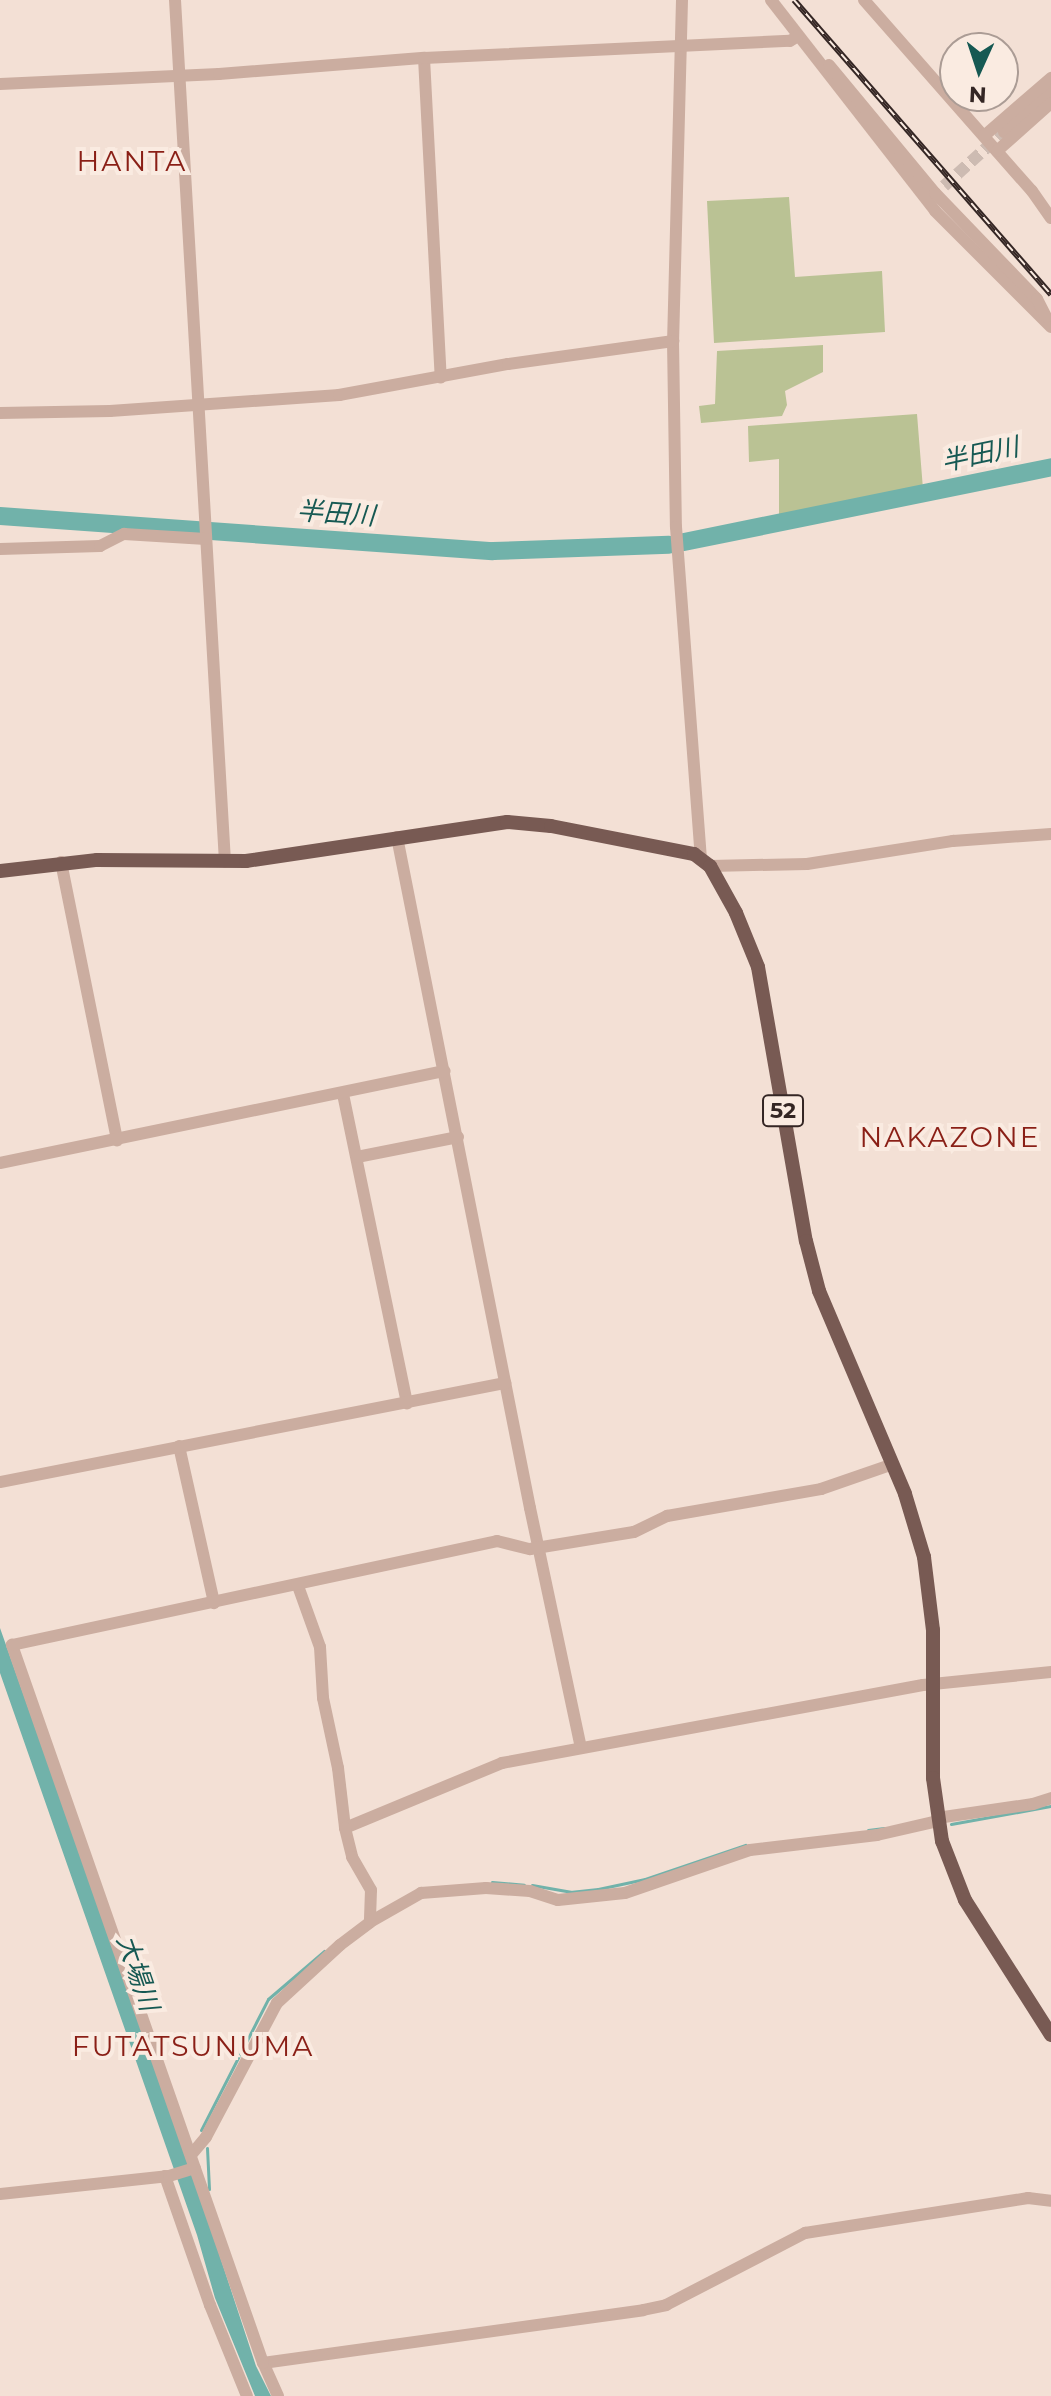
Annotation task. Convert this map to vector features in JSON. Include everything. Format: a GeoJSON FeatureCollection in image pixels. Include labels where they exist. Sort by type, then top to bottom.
{"type":"FeatureCollection","features":[{"type":"Feature","properties":{"kind":"main road"},"geometry":{"type":"LineString","coordinates":[[0,871],[108,859],[225,862],[523,822],[706,862]]}},
{"type":"Feature","properties":{"kind":"main road","name":"52"},"geometry":{"type":"LineString","coordinates":[[706,862],[736,913],[758,967],[806,1241],[819,1291],[893,1464],[924,1557],[933,1630],[932,1761],[938,1820],[951,1867],[965,1900],[1051,2035]]}},
{"type":"Feature","properties":{"kind":"street"},"geometry":{"type":"LineString","coordinates":[[175,0],[225,862]]}},
{"type":"Feature","properties":{"kind":"street"},"geometry":{"type":"LineString","coordinates":[[682,0],[673,341],[676,527],[706,862],[807,864],[953,841],[1051,834]]}},
{"type":"Feature","properties":{"kind":"street"},"geometry":{"type":"LineString","coordinates":[[771,0],[935,211],[1051,327]]}},
{"type":"Feature","properties":{"kind":"street"},"geometry":{"type":"LineString","coordinates":[[864,0],[997,151],[1051,218]]}},
{"type":"Feature","properties":{"kind":"street"},"geometry":{"type":"LineString","coordinates":[[0,84],[424,58],[790,41],[798,36]]}},
{"type":"Feature","properties":{"kind":"street"},"geometry":{"type":"LineString","coordinates":[[813,54],[842,77],[1037,299],[1051,327]]}},
{"type":"Feature","properties":{"kind":"street"},"geometry":{"type":"LineString","coordinates":[[424,58],[441,378]]}},
{"type":"Feature","properties":{"kind":"street"},"geometry":{"type":"LineString","coordinates":[[984,136],[1051,78]]}},
{"type":"Feature","properties":{"kind":"street"},"geometry":{"type":"LineString","coordinates":[[1004,132],[1051,91]]}},
{"type":"Feature","properties":{"kind":"street"},"geometry":{"type":"LineString","coordinates":[[997,151],[1051,103]]}},
{"type":"Feature","properties":{"kind":"street"},"geometry":{"type":"LineString","coordinates":[[0,413],[110,411],[339,395],[508,364],[673,341]]}},
{"type":"Feature","properties":{"kind":"street"},"geometry":{"type":"LineString","coordinates":[[0,549],[100,546],[124,534],[206,534]]}},
{"type":"Feature","properties":{"kind":"street"},"geometry":{"type":"LineString","coordinates":[[397,837],[581,1748]]}},
{"type":"Feature","properties":{"kind":"street"},"geometry":{"type":"LineString","coordinates":[[61,862],[117,1140]]}},
{"type":"Feature","properties":{"kind":"street"},"geometry":{"type":"LineString","coordinates":[[0,1163],[445,1071]]}},
{"type":"Feature","properties":{"kind":"street"},"geometry":{"type":"LineString","coordinates":[[343,1094],[407,1403]]}},
{"type":"Feature","properties":{"kind":"street"},"geometry":{"type":"LineString","coordinates":[[357,1157],[458,1137]]}},
{"type":"Feature","properties":{"kind":"street"},"geometry":{"type":"LineString","coordinates":[[0,1482],[505,1383]]}},
{"type":"Feature","properties":{"kind":"street"},"geometry":{"type":"LineString","coordinates":[[179,1446],[214,1603]]}},
{"type":"Feature","properties":{"kind":"street"},"geometry":{"type":"LineString","coordinates":[[278,2396],[263,2363],[192,2164],[12,1645],[497,1541],[539,1548],[634,1532],[667,1516],[821,1489],[893,1464]]}},
{"type":"Feature","properties":{"kind":"street"},"geometry":{"type":"LineString","coordinates":[[298,1586],[320,1647],[323,1698],[338,1768],[345,1828],[352,1857],[371,1890],[370,1918]]}},
{"type":"Feature","properties":{"kind":"street"},"geometry":{"type":"LineString","coordinates":[[345,1828],[502,1763],[933,1684],[1051,1672]]}},
{"type":"Feature","properties":{"kind":"street"},"geometry":{"type":"LineString","coordinates":[[0,2194],[167,2176],[192,2164],[277,2003],[370,1918],[421,1893],[486,1888],[530,1891],[558,1900],[625,1893],[750,1850],[877,1835],[1051,1798]]}},
{"type":"Feature","properties":{"kind":"street"},"geometry":{"type":"LineString","coordinates":[[167,2176],[210,2305],[247,2396]]}},
{"type":"Feature","properties":{"kind":"street"},"geometry":{"type":"LineString","coordinates":[[263,2363],[643,2310],[666,2305],[805,2233],[1028,2198],[1051,2201]]}},
{"type":"Feature","properties":{"kind":"green space"},"geometry":{"type":"Polygon","coordinates":[[[789,197],[795,277],[882,271],[885,332],[714,343],[707,201],[789,197]]]}},
{"type":"Feature","properties":{"kind":"green space"},"geometry":{"type":"Polygon","coordinates":[[[823,345],[823,372],[785,391],[787,405],[782,416],[701,423],[699,406],[715,404],[717,351],[823,345]]]}},
{"type":"Feature","properties":{"kind":"green space"},"geometry":{"type":"Polygon","coordinates":[[[917,414],[923,489],[779,515],[779,459],[749,462],[748,426],[917,414]]]}},
{"type":"Feature","properties":{"kind":"water"},"geometry":{"type":"Polygon","coordinates":[[[0,1628],[185,2150],[256,2366],[271,2396],[255,2396],[215,2298],[197,2235],[0,1673],[0,1628]]]}},
{"type":"Feature","properties":{"kind":"waterway","name":"半田川"},"geometry":{"type":"LineString","coordinates":[[684,542],[1051,467]]}},
{"type":"Feature","properties":{"kind":"waterway","name":"半田川"},"geometry":{"type":"LineString","coordinates":[[0,516],[493,551],[669,545]]}},
{"type":"Feature","properties":{"kind":"waterway"},"geometry":{"type":"LineString","coordinates":[[951,1824],[1051,1806]]}},
{"type":"Feature","properties":{"kind":"waterway"},"geometry":{"type":"LineString","coordinates":[[868,1830],[884,1828]]}},
{"type":"Feature","properties":{"kind":"waterway"},"geometry":{"type":"LineString","coordinates":[[532,1885],[570,1892],[598,1889],[645,1879],[745,1845]]}},
{"type":"Feature","properties":{"kind":"waterway"},"geometry":{"type":"LineString","coordinates":[[492,1882],[524,1885]]}},
{"type":"Feature","properties":{"kind":"waterway"},"geometry":{"type":"LineString","coordinates":[[201,2130],[268,1999],[324,1951]]}},
{"type":"Feature","properties":{"kind":"waterway"},"geometry":{"type":"LineString","coordinates":[[207,2148],[209,2189]]}},
{"type":"Feature","properties":{"kind":"tunnel"},"geometry":{"type":"LineString","coordinates":[[944,186],[1004,132]]}},
{"type":"Feature","properties":{"kind":"railway"},"geometry":{"type":"LineString","coordinates":[[794,0],[1051,295]]}},
{"type":"Feature","properties":{"kind":"district","name":"HANTA"},"geometry":{"type":"Point","coordinates":[132,161]}},
{"type":"Feature","properties":{"kind":"district","name":"NAKAZONE"},"geometry":{"type":"Point","coordinates":[950,1137]}},
{"type":"Feature","properties":{"kind":"district","name":"FUTATSUNUMA"},"geometry":{"type":"Point","coordinates":[193,2046]}},
{"type":"Feature","properties":{"kind":"water label","name":"大場川"},"geometry":{"type":"Point","coordinates":[137,1973]}}]}
